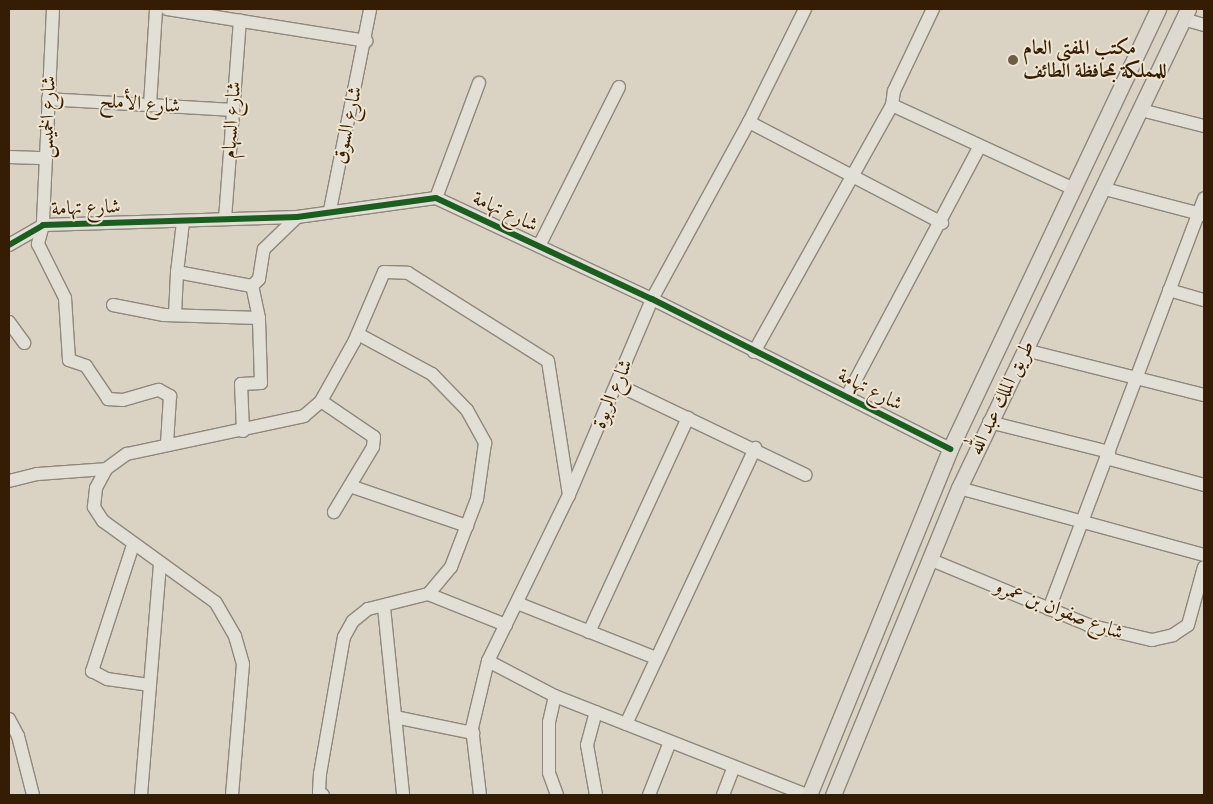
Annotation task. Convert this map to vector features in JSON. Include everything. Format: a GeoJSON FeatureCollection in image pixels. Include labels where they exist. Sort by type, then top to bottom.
{"type":"FeatureCollection","features":[{"type":"Feature","properties":{"kind":"main road","name":"طريق الملك عبد الله"},"geometry":{"type":"LineString","coordinates":[[807,795],[950,449],[1158,9]]}},
{"type":"Feature","properties":{"kind":"main road","name":"طريق الملك عبد الله"},"geometry":{"type":"LineString","coordinates":[[833,795],[959,488],[989,422],[1105,189],[1186,14]]}},
{"type":"Feature","properties":{"kind":"street","name":"شارع الخميس"},"geometry":{"type":"LineString","coordinates":[[52,9],[44,225],[38,244],[64,298],[69,360],[86,366],[108,399],[123,400],[160,390],[170,396],[167,444]]}},
{"type":"Feature","properties":{"kind":"street"},"geometry":{"type":"LineString","coordinates":[[150,105],[156,9]]}},
{"type":"Feature","properties":{"kind":"street"},"geometry":{"type":"LineString","coordinates":[[166,9],[366,40]]}},
{"type":"Feature","properties":{"kind":"street","name":"شارع السوق"},"geometry":{"type":"LineString","coordinates":[[330,210],[366,40],[370,9]]}},
{"type":"Feature","properties":{"kind":"street","name":"شارع الربوة"},"geometry":{"type":"LineString","coordinates":[[480,795],[473,733],[488,661],[569,495],[618,385],[652,299],[749,122],[805,9]]}},
{"type":"Feature","properties":{"kind":"street"},"geometry":{"type":"LineString","coordinates":[[754,352],[892,105],[894,91],[933,9]]}},
{"type":"Feature","properties":{"kind":"street"},"geometry":{"type":"LineString","coordinates":[[1186,14],[1204,26]]}},
{"type":"Feature","properties":{"kind":"street","name":"شارع السهام"},"geometry":{"type":"LineString","coordinates":[[225,219],[240,21]]}},
{"type":"Feature","properties":{"kind":"street"},"geometry":{"type":"LineString","coordinates":[[436,198],[479,83]]}},
{"type":"Feature","properties":{"kind":"street"},"geometry":{"type":"LineString","coordinates":[[539,246],[619,87]]}},
{"type":"Feature","properties":{"kind":"street","name":"شارع الأملح"},"geometry":{"type":"LineString","coordinates":[[48,99],[232,110]]}},
{"type":"Feature","properties":{"kind":"street"},"geometry":{"type":"LineString","coordinates":[[892,105],[979,148],[1072,188]]}},
{"type":"Feature","properties":{"kind":"street"},"geometry":{"type":"LineString","coordinates":[[1141,110],[1204,126]]}},
{"type":"Feature","properties":{"kind":"street"},"geometry":{"type":"LineString","coordinates":[[749,122],[942,223]]}},
{"type":"Feature","properties":{"kind":"street"},"geometry":{"type":"LineString","coordinates":[[847,396],[942,223],[979,148]]}},
{"type":"Feature","properties":{"kind":"street"},"geometry":{"type":"LineString","coordinates":[[9,157],[46,158]]}},
{"type":"Feature","properties":{"kind":"street"},"geometry":{"type":"LineString","coordinates":[[1105,189],[1201,214]]}},
{"type":"Feature","properties":{"kind":"street","name":"شارع تهامة"},"geometry":{"type":"LineString","coordinates":[[9,245],[44,225],[297,217],[330,210],[436,198],[652,299],[950,449]]}},
{"type":"Feature","properties":{"kind":"street"},"geometry":{"type":"LineString","coordinates":[[1049,609],[1169,290],[1201,214],[1204,198]]}},
{"type":"Feature","properties":{"kind":"street"},"geometry":{"type":"LineString","coordinates":[[252,286],[259,279],[264,249],[297,217]]}},
{"type":"Feature","properties":{"kind":"street"},"geometry":{"type":"LineString","coordinates":[[175,315],[177,272],[183,222]]}},
{"type":"Feature","properties":{"kind":"street"},"geometry":{"type":"LineString","coordinates":[[177,272],[252,286]]}},
{"type":"Feature","properties":{"kind":"street"},"geometry":{"type":"LineString","coordinates":[[232,795],[244,664],[235,636],[215,602],[133,545],[103,521],[94,507],[96,488],[106,469],[127,454],[167,444],[243,431],[304,416],[321,401],[358,334],[384,272],[408,272],[548,361],[569,495]]}},
{"type":"Feature","properties":{"kind":"street"},"geometry":{"type":"LineString","coordinates":[[243,431],[241,384],[261,382],[259,318],[252,286]]}},
{"type":"Feature","properties":{"kind":"street"},"geometry":{"type":"LineString","coordinates":[[1169,290],[1204,300]]}},
{"type":"Feature","properties":{"kind":"street"},"geometry":{"type":"LineString","coordinates":[[113,305],[175,315],[259,318]]}},
{"type":"Feature","properties":{"kind":"street"},"geometry":{"type":"LineString","coordinates":[[9,322],[24,343]]}},
{"type":"Feature","properties":{"kind":"street"},"geometry":{"type":"LineString","coordinates":[[323,795],[319,792],[320,774],[344,637],[353,621],[368,610],[428,594],[451,567],[477,499],[485,443],[467,410],[432,374],[358,334]]}},
{"type":"Feature","properties":{"kind":"street"},"geometry":{"type":"LineString","coordinates":[[1025,350],[1204,395]]}},
{"type":"Feature","properties":{"kind":"street"},"geometry":{"type":"LineString","coordinates":[[618,385],[755,448],[806,475]]}},
{"type":"Feature","properties":{"kind":"street"},"geometry":{"type":"LineString","coordinates":[[321,401],[374,438],[373,447],[334,512]]}},
{"type":"Feature","properties":{"kind":"street"},"geometry":{"type":"LineString","coordinates":[[590,632],[688,418]]}},
{"type":"Feature","properties":{"kind":"street"},"geometry":{"type":"LineString","coordinates":[[989,422],[1108,455],[1204,485]]}},
{"type":"Feature","properties":{"kind":"street"},"geometry":{"type":"LineString","coordinates":[[626,724],[755,448]]}},
{"type":"Feature","properties":{"kind":"street"},"geometry":{"type":"LineString","coordinates":[[9,482],[37,474],[106,469]]}},
{"type":"Feature","properties":{"kind":"street"},"geometry":{"type":"LineString","coordinates":[[350,486],[467,526]]}},
{"type":"Feature","properties":{"kind":"street"},"geometry":{"type":"LineString","coordinates":[[959,488],[1204,555]]}},
{"type":"Feature","properties":{"kind":"street"},"geometry":{"type":"LineString","coordinates":[[133,545],[92,671],[107,679],[149,685]]}},
{"type":"Feature","properties":{"kind":"street","name":"شارع صفوان بن عمرو"},"geometry":{"type":"LineString","coordinates":[[929,559],[1049,609],[1131,638],[1173,635],[1188,625],[1204,567]]}},
{"type":"Feature","properties":{"kind":"street"},"geometry":{"type":"LineString","coordinates":[[141,795],[160,564]]}},
{"type":"Feature","properties":{"kind":"street"},"geometry":{"type":"LineString","coordinates":[[428,594],[506,625]]}},
{"type":"Feature","properties":{"kind":"street"},"geometry":{"type":"LineString","coordinates":[[516,602],[656,658]]}},
{"type":"Feature","properties":{"kind":"street"},"geometry":{"type":"LineString","coordinates":[[384,607],[403,795]]}},
{"type":"Feature","properties":{"kind":"street"},"geometry":{"type":"LineString","coordinates":[[488,661],[555,696],[807,795]]}},
{"type":"Feature","properties":{"kind":"street"},"geometry":{"type":"LineString","coordinates":[[555,696],[549,722],[550,773],[557,795]]}},
{"type":"Feature","properties":{"kind":"street"},"geometry":{"type":"LineString","coordinates":[[596,712],[586,745],[596,795]]}},
{"type":"Feature","properties":{"kind":"street"},"geometry":{"type":"LineString","coordinates":[[395,717],[473,733]]}},
{"type":"Feature","properties":{"kind":"street"},"geometry":{"type":"LineString","coordinates":[[9,719],[18,736],[33,795]]}},
{"type":"Feature","properties":{"kind":"street"},"geometry":{"type":"LineString","coordinates":[[649,795],[670,742]]}},
{"type":"Feature","properties":{"kind":"street"},"geometry":{"type":"LineString","coordinates":[[722,795],[734,767]]}},
{"type":"Feature","properties":{"kind":"cycle path"},"geometry":{"type":"LineString","coordinates":[[9,245],[43,225],[297,217],[436,198],[652,299],[950,449]]}},
{"type":"Feature","properties":{"kind":"place","name":"مكتب المفتي العام للمملكة بمحافظة الطائف"},"geometry":{"type":"Point","coordinates":[1013,60]}}]}
